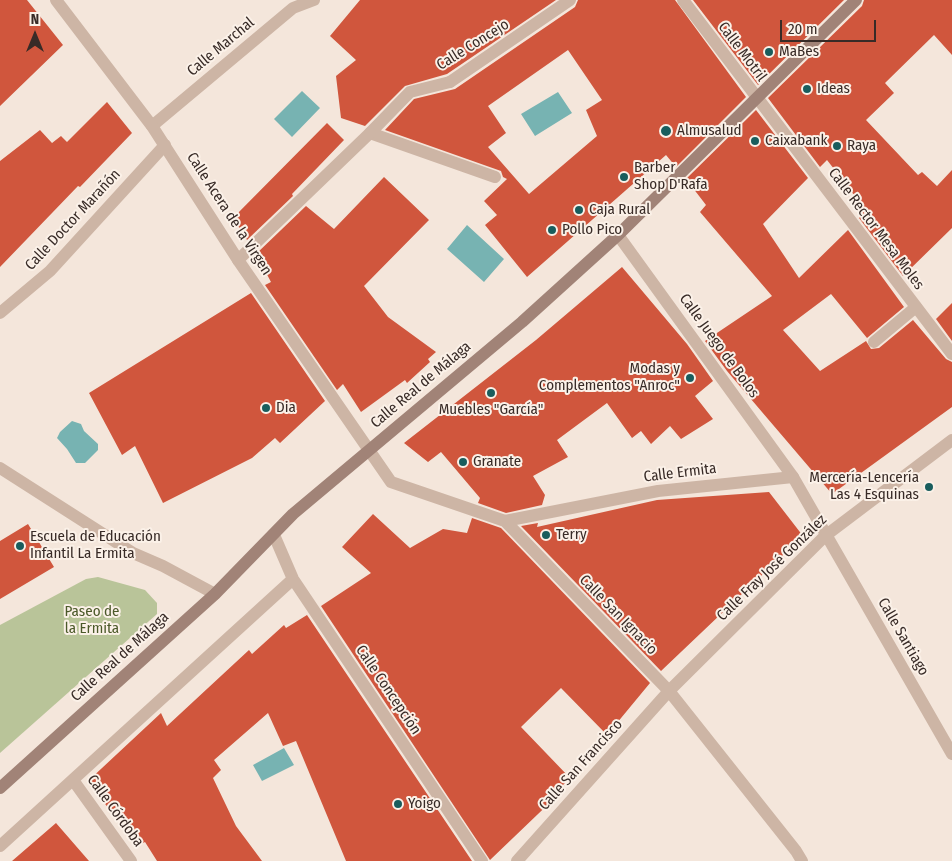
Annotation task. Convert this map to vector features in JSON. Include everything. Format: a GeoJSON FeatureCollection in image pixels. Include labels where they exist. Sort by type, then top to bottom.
{"type":"FeatureCollection","features":[{"type":"Feature","properties":{"kind":"main road","name":"Calle Real de Málaga"},"geometry":{"type":"LineString","coordinates":[[0,788],[215,594],[293,514],[522,322],[618,235],[856,0]]}},
{"type":"Feature","properties":{"kind":"street","name":"Calle Acera de la Virgen"},"geometry":{"type":"LineString","coordinates":[[56,0],[152,126],[238,260],[368,451]]}},
{"type":"Feature","properties":{"kind":"street","name":"Calle Concejo"},"geometry":{"type":"LineString","coordinates":[[238,260],[410,92],[450,82],[570,0]]}},
{"type":"Feature","properties":{"kind":"street","name":"Calle Motril"},"geometry":{"type":"LineString","coordinates":[[684,0],[757,99]]}},
{"type":"Feature","properties":{"kind":"street","name":"Calle Marchal"},"geometry":{"type":"LineString","coordinates":[[152,126],[293,8],[310,1]]}},
{"type":"Feature","properties":{"kind":"street","name":"Calle Rector Mesa Moles"},"geometry":{"type":"LineString","coordinates":[[757,99],[952,354]]}},
{"type":"Feature","properties":{"kind":"street"},"geometry":{"type":"LineString","coordinates":[[370,133],[495,177]]}},
{"type":"Feature","properties":{"kind":"street","name":"Calle Doctor Marañón"},"geometry":{"type":"LineString","coordinates":[[0,313],[50,271],[165,145]]}},
{"type":"Feature","properties":{"kind":"street","name":"Calle Juego de Bolos"},"geometry":{"type":"LineString","coordinates":[[618,235],[793,477]]}},
{"type":"Feature","properties":{"kind":"street"},"geometry":{"type":"LineString","coordinates":[[874,342],[916,307]]}},
{"type":"Feature","properties":{"kind":"street","name":"Calle Fray José González"},"geometry":{"type":"LineString","coordinates":[[669,691],[825,536],[952,440]]}},
{"type":"Feature","properties":{"kind":"street","name":"Calle San Ignacio"},"geometry":{"type":"LineString","coordinates":[[368,451],[391,482],[506,521],[669,691],[796,850],[802,861]]}},
{"type":"Feature","properties":{"kind":"street"},"geometry":{"type":"LineString","coordinates":[[0,468],[133,553],[215,594]]}},
{"type":"Feature","properties":{"kind":"street"},"geometry":{"type":"LineString","coordinates":[[793,477],[825,536]]}},
{"type":"Feature","properties":{"kind":"street","name":"Calle Ermita"},"geometry":{"type":"LineString","coordinates":[[506,521],[658,491],[793,477]]}},
{"type":"Feature","properties":{"kind":"street","name":"Calle Concepción"},"geometry":{"type":"LineString","coordinates":[[274,534],[293,579],[482,861]]}},
{"type":"Feature","properties":{"kind":"street","name":"Calle Santiago"},"geometry":{"type":"LineString","coordinates":[[825,536],[952,754]]}},
{"type":"Feature","properties":{"kind":"street"},"geometry":{"type":"LineString","coordinates":[[0,846],[293,579]]}},
{"type":"Feature","properties":{"kind":"street","name":"Calle San Francisco"},"geometry":{"type":"LineString","coordinates":[[517,861],[669,691]]}},
{"type":"Feature","properties":{"kind":"street","name":"Calle Córdoba"},"geometry":{"type":"LineString","coordinates":[[73,780],[131,861]]}},
{"type":"Feature","properties":{"kind":"green space","name":"Paseo de la Ermita"},"geometry":{"type":"Polygon","coordinates":[[[98,577],[145,590],[157,603],[157,614],[0,753],[0,625],[86,579],[98,577]]]}},
{"type":"Feature","properties":{"kind":"water"},"geometry":{"type":"Polygon","coordinates":[[[302,91],[320,108],[292,137],[274,119],[302,91]]]}},
{"type":"Feature","properties":{"kind":"water"},"geometry":{"type":"Polygon","coordinates":[[[558,92],[572,113],[535,136],[521,114],[558,92]]]}},
{"type":"Feature","properties":{"kind":"water"},"geometry":{"type":"Polygon","coordinates":[[[467,225],[504,259],[484,282],[447,249],[467,225]]]}},
{"type":"Feature","properties":{"kind":"water"},"geometry":{"type":"Polygon","coordinates":[[[72,421],[81,424],[84,431],[98,444],[98,450],[85,463],[76,463],[57,438],[60,432],[72,421]]]}},
{"type":"Feature","properties":{"kind":"water"},"geometry":{"type":"Polygon","coordinates":[[[284,748],[294,765],[262,781],[253,765],[284,748]]]}},
{"type":"Feature","properties":{"kind":"building"},"geometry":{"type":"Polygon","coordinates":[[[0,0],[27,0],[63,45],[0,106],[0,0]]]}},
{"type":"Feature","properties":{"kind":"building"},"geometry":{"type":"Polygon","coordinates":[[[360,0],[556,0],[447,74],[405,86],[365,126],[341,118],[336,76],[356,60],[330,36],[360,0]]]}},
{"type":"Feature","properties":{"kind":"building"},"geometry":{"type":"Polygon","coordinates":[[[578,0],[675,0],[746,97],[676,167],[666,155],[527,277],[485,225],[497,215],[484,201],[507,179],[503,177],[501,171],[385,130],[414,99],[455,89],[575,7],[578,0]],[[568,50],[488,106],[506,133],[488,147],[529,194],[597,136],[586,110],[602,100],[568,50]]]}},
{"type":"Feature","properties":{"kind":"building"},"geometry":{"type":"Polygon","coordinates":[[[693,0],[844,0],[758,85],[693,0]]]}},
{"type":"Feature","properties":{"kind":"building"},"geometry":{"type":"Polygon","coordinates":[[[864,0],[952,0],[952,55],[934,35],[885,83],[894,93],[866,120],[918,175],[922,172],[937,186],[952,170],[952,228],[903,276],[859,218],[861,216],[858,212],[863,207],[848,187],[827,160],[820,167],[768,98],[862,6],[864,0]]]}},
{"type":"Feature","properties":{"kind":"building"},"geometry":{"type":"Polygon","coordinates":[[[107,102],[132,133],[0,267],[0,161],[40,130],[52,143],[61,136],[67,142],[107,102]]]}},
{"type":"Feature","properties":{"kind":"building"},"geometry":{"type":"Polygon","coordinates":[[[756,110],[808,178],[763,224],[799,278],[848,230],[904,307],[867,338],[831,294],[783,330],[820,371],[866,341],[871,349],[879,348],[913,320],[946,359],[952,362],[952,407],[832,494],[727,371],[705,341],[772,296],[700,212],[706,205],[686,179],[756,110]]]}},
{"type":"Feature","properties":{"kind":"building"},"geometry":{"type":"Polygon","coordinates":[[[327,123],[344,140],[292,194],[293,196],[247,240],[233,218],[327,123]]]}},
{"type":"Feature","properties":{"kind":"building"},"geometry":{"type":"Polygon","coordinates":[[[384,177],[429,220],[364,286],[388,317],[436,352],[428,359],[430,362],[407,383],[405,380],[361,412],[343,384],[337,390],[265,285],[271,282],[256,254],[306,206],[334,229],[384,177]]]}},
{"type":"Feature","properties":{"kind":"building"},"geometry":{"type":"Polygon","coordinates":[[[622,267],[687,344],[713,381],[695,396],[713,419],[681,439],[670,426],[651,444],[641,431],[632,438],[607,403],[557,440],[568,457],[533,476],[545,495],[542,505],[506,513],[478,503],[480,498],[441,452],[428,462],[404,443],[536,340],[622,267]]]}},
{"type":"Feature","properties":{"kind":"building"},"geometry":{"type":"Polygon","coordinates":[[[251,293],[325,401],[280,443],[275,438],[252,458],[163,503],[135,446],[122,455],[89,393],[251,293]]]}},
{"type":"Feature","properties":{"kind":"building"},"geometry":{"type":"Polygon","coordinates":[[[952,303],[952,341],[936,319],[952,303]]]}},
{"type":"Feature","properties":{"kind":"building"},"geometry":{"type":"Polygon","coordinates":[[[769,492],[803,536],[661,671],[521,526],[538,523],[537,527],[657,500],[769,492]]]}},
{"type":"Feature","properties":{"kind":"building"},"geometry":{"type":"Polygon","coordinates":[[[373,514],[410,548],[443,529],[467,533],[472,518],[501,528],[650,683],[607,735],[561,688],[521,727],[570,778],[559,789],[561,792],[490,860],[321,606],[371,573],[342,547],[373,514]]]}},
{"type":"Feature","properties":{"kind":"building"},"geometry":{"type":"Polygon","coordinates":[[[28,524],[54,567],[0,599],[0,541],[28,524]]]}},
{"type":"Feature","properties":{"kind":"building"},"geometry":{"type":"Polygon","coordinates":[[[307,615],[472,861],[346,861],[296,741],[283,746],[268,713],[214,760],[221,770],[213,778],[236,826],[262,861],[157,861],[145,842],[139,845],[87,782],[161,713],[167,726],[249,650],[252,654],[284,625],[286,628],[307,615]]]}},
{"type":"Feature","properties":{"kind":"building"},"geometry":{"type":"Polygon","coordinates":[[[56,823],[89,861],[12,861],[56,823]]]}},
{"type":"Feature","properties":{"kind":"place","name":"MaBes"},"geometry":{"type":"Point","coordinates":[769,52]}},
{"type":"Feature","properties":{"kind":"place","name":"Ideas"},"geometry":{"type":"Point","coordinates":[807,89]}},
{"type":"Feature","properties":{"kind":"place","name":"Almusalud"},"geometry":{"type":"Point","coordinates":[666,131]}},
{"type":"Feature","properties":{"kind":"place","name":"Caixabank"},"geometry":{"type":"Point","coordinates":[755,141]}},
{"type":"Feature","properties":{"kind":"place","name":"Raya"},"geometry":{"type":"Point","coordinates":[837,146]}},
{"type":"Feature","properties":{"kind":"place","name":"Barber Shop D'Rafa"},"geometry":{"type":"Point","coordinates":[624,177]}},
{"type":"Feature","properties":{"kind":"place","name":"Caja Rural"},"geometry":{"type":"Point","coordinates":[579,210]}},
{"type":"Feature","properties":{"kind":"place","name":"Pollo Pico"},"geometry":{"type":"Point","coordinates":[552,230]}},
{"type":"Feature","properties":{"kind":"place","name":"Modas y Complementos \"Anroc\""},"geometry":{"type":"Point","coordinates":[690,378]}},
{"type":"Feature","properties":{"kind":"place","name":"Muebles \"García\""},"geometry":{"type":"Point","coordinates":[491,393]}},
{"type":"Feature","properties":{"kind":"place","name":"Dia"},"geometry":{"type":"Point","coordinates":[266,408]}},
{"type":"Feature","properties":{"kind":"place","name":"Granate"},"geometry":{"type":"Point","coordinates":[463,462]}},
{"type":"Feature","properties":{"kind":"place","name":"Mercería-Lencería Las 4 Esquinas"},"geometry":{"type":"Point","coordinates":[929,487]}},
{"type":"Feature","properties":{"kind":"place","name":"Terry"},"geometry":{"type":"Point","coordinates":[546,535]}},
{"type":"Feature","properties":{"kind":"place","name":"Escuela de Educación Infantil La Ermita"},"geometry":{"type":"Point","coordinates":[20,546]}},
{"type":"Feature","properties":{"kind":"place","name":"Yoigo"},"geometry":{"type":"Point","coordinates":[398,804]}}]}
